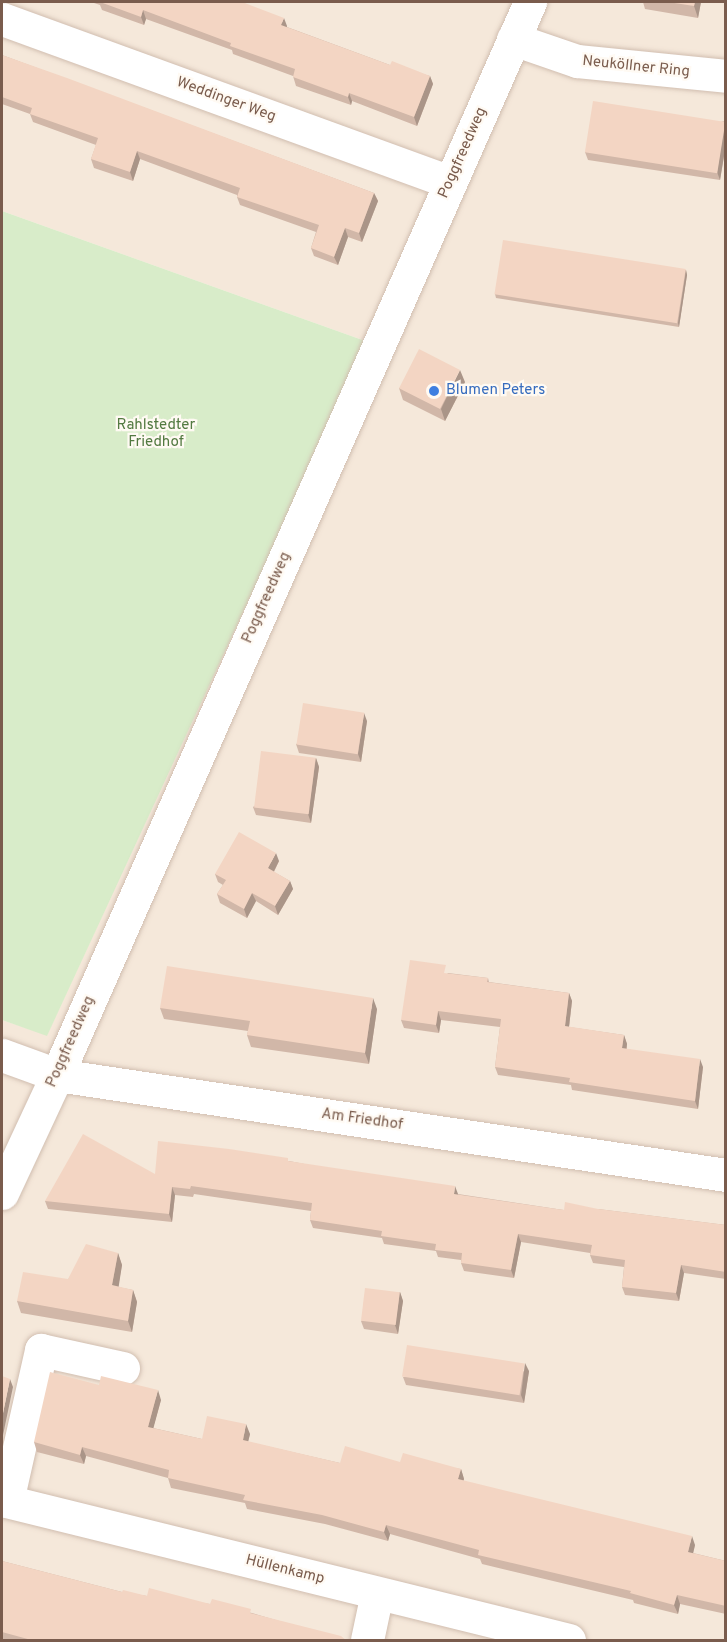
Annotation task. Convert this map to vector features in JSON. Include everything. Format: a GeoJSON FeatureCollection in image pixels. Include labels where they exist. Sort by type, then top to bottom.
{"type":"FeatureCollection","features":[{"type":"Feature","properties":{"kind":"street","name":"Poggfreedweg"},"geometry":{"type":"LineString","coordinates":[[2,1193],[57,1075],[530,2]]}},
{"type":"Feature","properties":{"kind":"street","name":"Weddinger Weg"},"geometry":{"type":"LineString","coordinates":[[2,19],[450,182]]}},
{"type":"Feature","properties":{"kind":"street","name":"Neuköllner Ring"},"geometry":{"type":"LineString","coordinates":[[513,39],[577,61],[726,76]]}},
{"type":"Feature","properties":{"kind":"street","name":"Am Friedhof"},"geometry":{"type":"LineString","coordinates":[[2,1055],[57,1075],[726,1174]]}},
{"type":"Feature","properties":{"kind":"street"},"geometry":{"type":"LineString","coordinates":[[4,1500],[41,1350],[123,1368]]}},
{"type":"Feature","properties":{"kind":"street","name":"Hüllenkamp"},"geometry":{"type":"LineString","coordinates":[[4,1500],[569,1641]]}},
{"type":"Feature","properties":{"kind":"street"},"geometry":{"type":"LineString","coordinates":[[367,1641],[377,1593]]}},
{"type":"Feature","properties":{"kind":"shaded area"},"geometry":{"type":"Polygon","coordinates":[[[2,2],[725,2],[725,1640],[2,1640],[2,1020],[47,1035],[368,342],[2,211],[2,2]]]}},
{"type":"Feature","properties":{"kind":"green space","name":"Rahlstedter Friedhof"},"geometry":{"type":"Polygon","coordinates":[[[2,211],[368,342],[47,1036],[2,1020],[2,211]]]}},
{"type":"Feature","properties":{"kind":"building"},"geometry":{"type":"Polygon","coordinates":[[[100,2],[242,2],[284,18],[281,25],[390,65],[392,61],[430,76],[414,117],[349,93],[348,97],[293,77],[295,69],[230,46],[231,43],[143,10],[141,17],[100,2]]]}},
{"type":"Feature","properties":{"kind":"building"},"geometry":{"type":"Polygon","coordinates":[[[668,2],[695,2],[694,6],[668,2]]]}},
{"type":"Feature","properties":{"kind":"building"},"geometry":{"type":"Polygon","coordinates":[[[2,55],[374,193],[359,233],[345,228],[334,257],[311,248],[319,225],[237,197],[240,188],[137,151],[130,172],[91,159],[98,138],[30,114],[32,108],[2,97],[2,55]]]}},
{"type":"Feature","properties":{"kind":"building"},"geometry":{"type":"Polygon","coordinates":[[[593,101],[725,122],[717,173],[585,152],[593,101]]]}},
{"type":"Feature","properties":{"kind":"building"},"geometry":{"type":"Polygon","coordinates":[[[503,240],[686,269],[677,323],[494,294],[503,240]]]}},
{"type":"Feature","properties":{"kind":"building","name":"Blumen Peters"},"geometry":{"type":"Polygon","coordinates":[[[419,349],[460,370],[440,409],[399,388],[419,349]]]}},
{"type":"Feature","properties":{"kind":"building"},"geometry":{"type":"Polygon","coordinates":[[[303,703],[364,713],[358,754],[296,744],[303,703]]]}},
{"type":"Feature","properties":{"kind":"building"},"geometry":{"type":"Polygon","coordinates":[[[261,751],[316,758],[309,814],[254,808],[261,751]]]}},
{"type":"Feature","properties":{"kind":"building"},"geometry":{"type":"Polygon","coordinates":[[[239,832],[276,853],[268,868],[290,881],[275,906],[252,893],[244,909],[217,894],[226,880],[215,874],[239,832]]]}},
{"type":"Feature","properties":{"kind":"building"},"geometry":{"type":"Polygon","coordinates":[[[410,960],[446,965],[444,973],[488,978],[487,982],[569,993],[565,1026],[624,1035],[622,1048],[700,1059],[695,1101],[569,1082],[570,1078],[495,1067],[501,1019],[438,1011],[436,1025],[401,1020],[410,960]]]}},
{"type":"Feature","properties":{"kind":"building"},"geometry":{"type":"Polygon","coordinates":[[[167,966],[373,998],[365,1053],[247,1035],[250,1021],[160,1008],[167,966]]]}},
{"type":"Feature","properties":{"kind":"building"},"geometry":{"type":"Polygon","coordinates":[[[83,1134],[155,1174],[158,1141],[229,1149],[288,1158],[288,1161],[455,1186],[454,1194],[564,1210],[565,1202],[598,1209],[726,1225],[726,1272],[681,1265],[676,1293],[622,1287],[625,1260],[590,1255],[592,1245],[518,1234],[511,1270],[461,1263],[462,1253],[435,1250],[436,1244],[381,1236],[382,1231],[310,1220],[312,1203],[191,1186],[190,1189],[172,1187],[169,1214],[45,1201],[83,1134]]]}},
{"type":"Feature","properties":{"kind":"building"},"geometry":{"type":"Polygon","coordinates":[[[86,1244],[118,1253],[112,1285],[133,1290],[128,1321],[17,1301],[23,1272],[68,1279],[86,1244]]]}},
{"type":"Feature","properties":{"kind":"building"},"geometry":{"type":"Polygon","coordinates":[[[365,1288],[400,1292],[396,1325],[361,1321],[365,1288]]]}},
{"type":"Feature","properties":{"kind":"building"},"geometry":{"type":"Polygon","coordinates":[[[407,1345],[525,1364],[520,1395],[402,1377],[407,1345]]]}},
{"type":"Feature","properties":{"kind":"building"},"geometry":{"type":"Polygon","coordinates":[[[50,1372],[99,1385],[101,1376],[158,1390],[148,1427],[202,1439],[207,1416],[246,1424],[243,1440],[340,1463],[345,1446],[400,1462],[403,1453],[461,1469],[458,1479],[692,1536],[688,1552],[726,1561],[726,1606],[677,1595],[674,1605],[630,1593],[631,1591],[478,1555],[479,1550],[386,1525],[384,1532],[322,1515],[243,1500],[245,1495],[168,1478],[169,1470],[82,1447],[80,1455],[34,1442],[50,1372]]]}},
{"type":"Feature","properties":{"kind":"building"},"geometry":{"type":"Polygon","coordinates":[[[2,1376],[10,1379],[2,1418],[2,1376]]]}},
{"type":"Feature","properties":{"kind":"building"},"geometry":{"type":"Polygon","coordinates":[[[2,1561],[122,1592],[123,1590],[147,1596],[149,1588],[210,1604],[212,1599],[251,1609],[250,1613],[341,1636],[347,1641],[35,1641],[2,1632],[2,1561]]]}},
{"type":"Feature","properties":{"kind":"place","name":"Blumen Peters"},"geometry":{"type":"Point","coordinates":[434,391]}}]}
